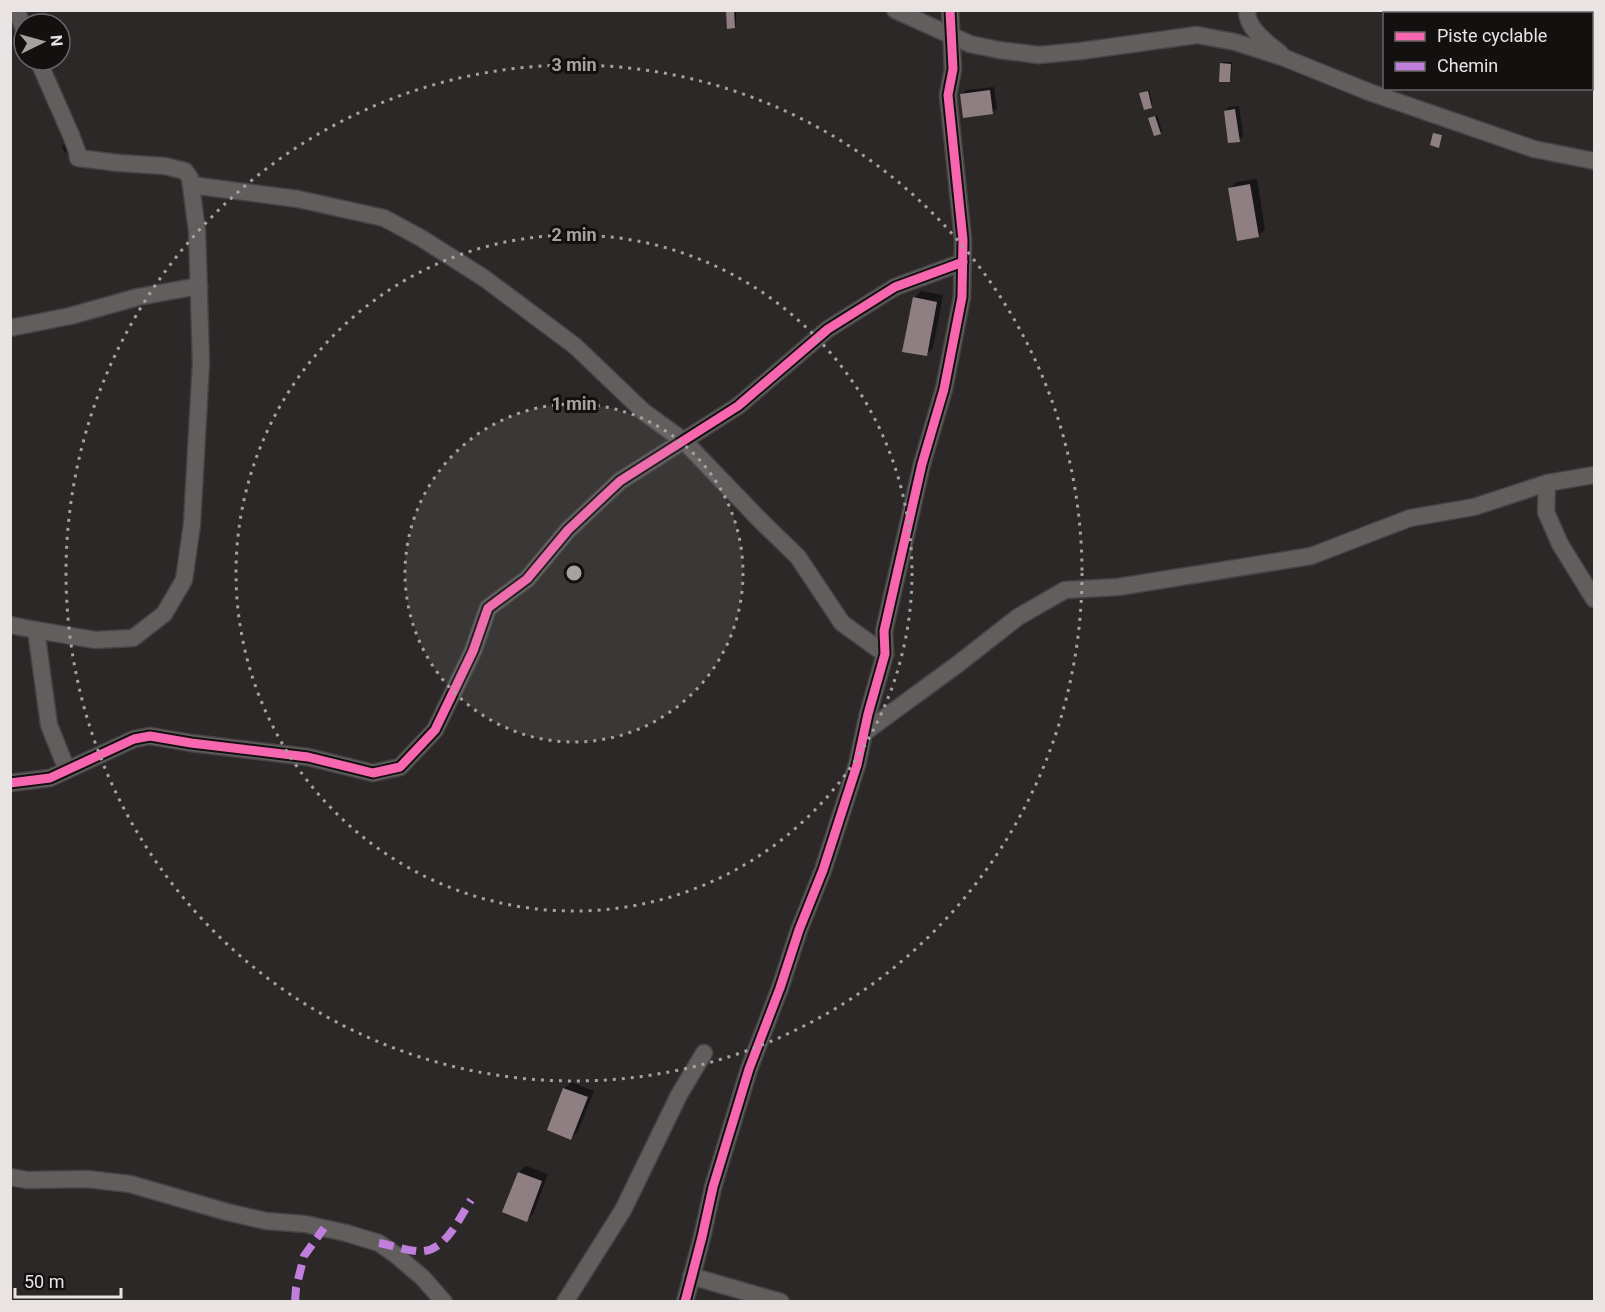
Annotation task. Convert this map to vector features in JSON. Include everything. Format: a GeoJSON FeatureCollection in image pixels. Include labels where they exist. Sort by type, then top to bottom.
{"type":"FeatureCollection","features":[{"type":"Feature","properties":{"kind":"street"},"geometry":{"type":"LineString","coordinates":[[895,10],[970,44],[1039,55],[1197,35],[1235,42],[1285,58],[1369,92],[1534,150],[1594,161]]}},
{"type":"Feature","properties":{"kind":"street"},"geometry":{"type":"LineString","coordinates":[[685,1302],[713,1186],[749,1069],[823,870],[857,765],[868,714],[885,654],[884,631],[922,464],[944,389],[962,297],[963,262],[963,240],[948,94],[953,69],[951,10]]}},
{"type":"Feature","properties":{"kind":"street"},"geometry":{"type":"LineString","coordinates":[[1221,40],[1238,28],[1247,15],[1263,39],[1285,58]]}},
{"type":"Feature","properties":{"kind":"street"},"geometry":{"type":"LineString","coordinates":[[10,625],[95,640],[133,638],[164,614],[184,580],[192,524],[201,362],[197,231],[190,178],[185,171],[165,166],[78,158],[43,72]]}},
{"type":"Feature","properties":{"kind":"street"},"geometry":{"type":"LineString","coordinates":[[191,185],[298,199],[384,218],[421,238],[484,278],[575,346],[644,412],[684,441],[798,557],[842,623],[885,654]]}},
{"type":"Feature","properties":{"kind":"street"},"geometry":{"type":"LineString","coordinates":[[10,783],[50,778],[134,739],[150,736],[308,757],[373,773],[400,767],[435,730],[473,651],[488,608],[527,579],[568,530],[620,481],[738,406],[828,328],[896,287],[963,262]]}},
{"type":"Feature","properties":{"kind":"street"},"geometry":{"type":"LineString","coordinates":[[10,328],[70,316],[138,297],[199,286]]}},
{"type":"Feature","properties":{"kind":"street"},"geometry":{"type":"LineString","coordinates":[[865,732],[958,664],[1018,616],[1065,590],[1118,587],[1311,556],[1410,518],[1474,507],[1547,483],[1594,475]]}},
{"type":"Feature","properties":{"kind":"street"},"geometry":{"type":"LineString","coordinates":[[1547,483],[1546,512],[1560,544],[1594,599]]}},
{"type":"Feature","properties":{"kind":"street"},"geometry":{"type":"LineString","coordinates":[[36,630],[49,725],[67,770]]}},
{"type":"Feature","properties":{"kind":"street"},"geometry":{"type":"LineString","coordinates":[[565,1302],[623,1209],[679,1095],[704,1053]]}},
{"type":"Feature","properties":{"kind":"street"},"geometry":{"type":"LineString","coordinates":[[10,1177],[27,1180],[87,1179],[130,1184],[266,1221],[305,1224],[346,1233],[379,1243],[423,1278],[444,1302]]}},
{"type":"Feature","properties":{"kind":"street"},"geometry":{"type":"LineString","coordinates":[[691,1276],[759,1299],[781,1302]]}},
{"type":"Feature","properties":{"kind":"building"},"geometry":{"type":"Polygon","coordinates":[[[726,10],[734,10],[735,28],[727,29],[726,10]]]}},
{"type":"Feature","properties":{"kind":"building"},"geometry":{"type":"Polygon","coordinates":[[[1220,63],[1231,64],[1230,82],[1219,82],[1220,63]]]}},
{"type":"Feature","properties":{"kind":"building"},"geometry":{"type":"Polygon","coordinates":[[[990,90],[993,114],[963,118],[960,94],[990,90]]]}},
{"type":"Feature","properties":{"kind":"building"},"geometry":{"type":"Polygon","coordinates":[[[1148,91],[1152,108],[1144,110],[1139,93],[1148,91]]]}},
{"type":"Feature","properties":{"kind":"building"},"geometry":{"type":"Polygon","coordinates":[[[1235,109],[1240,142],[1228,143],[1224,111],[1235,109]]]}},
{"type":"Feature","properties":{"kind":"building"},"geometry":{"type":"Polygon","coordinates":[[[1155,116],[1161,134],[1154,136],[1148,118],[1155,116]]]}},
{"type":"Feature","properties":{"kind":"building"},"geometry":{"type":"Polygon","coordinates":[[[1433,133],[1442,135],[1439,148],[1430,145],[1433,133]]]}},
{"type":"Feature","properties":{"kind":"building"},"geometry":{"type":"Polygon","coordinates":[[[1250,184],[1259,237],[1237,241],[1228,188],[1250,184]]]}},
{"type":"Feature","properties":{"kind":"building"},"geometry":{"type":"Polygon","coordinates":[[[913,297],[937,302],[927,356],[902,352],[913,297]]]}},
{"type":"Feature","properties":{"kind":"building"},"geometry":{"type":"Polygon","coordinates":[[[563,1088],[588,1097],[571,1140],[547,1130],[563,1088]]]}},
{"type":"Feature","properties":{"kind":"building"},"geometry":{"type":"Polygon","coordinates":[[[518,1172],[542,1181],[527,1222],[502,1212],[518,1172]]]}},
{"type":"Feature","properties":{"kind":"marked path"},"geometry":{"type":"LineString","coordinates":[[379,1243],[416,1251],[435,1248],[449,1234],[471,1200]]}},
{"type":"Feature","properties":{"kind":"marked path"},"geometry":{"type":"LineString","coordinates":[[295,1302],[304,1256],[324,1228]]}},
{"type":"Feature","properties":{"kind":"cycle path"},"geometry":{"type":"LineString","coordinates":[[685,1302],[713,1187],[749,1069],[823,870],[857,765],[868,714],[885,654],[884,631],[922,464],[944,389],[962,297],[963,240],[948,95],[953,69],[950,10]]}},
{"type":"Feature","properties":{"kind":"cycle path"},"geometry":{"type":"LineString","coordinates":[[10,783],[50,778],[134,739],[150,736],[308,757],[373,773],[400,767],[435,730],[473,651],[488,608],[527,579],[568,530],[620,481],[738,406],[828,329],[895,287],[963,262]]}}]}
